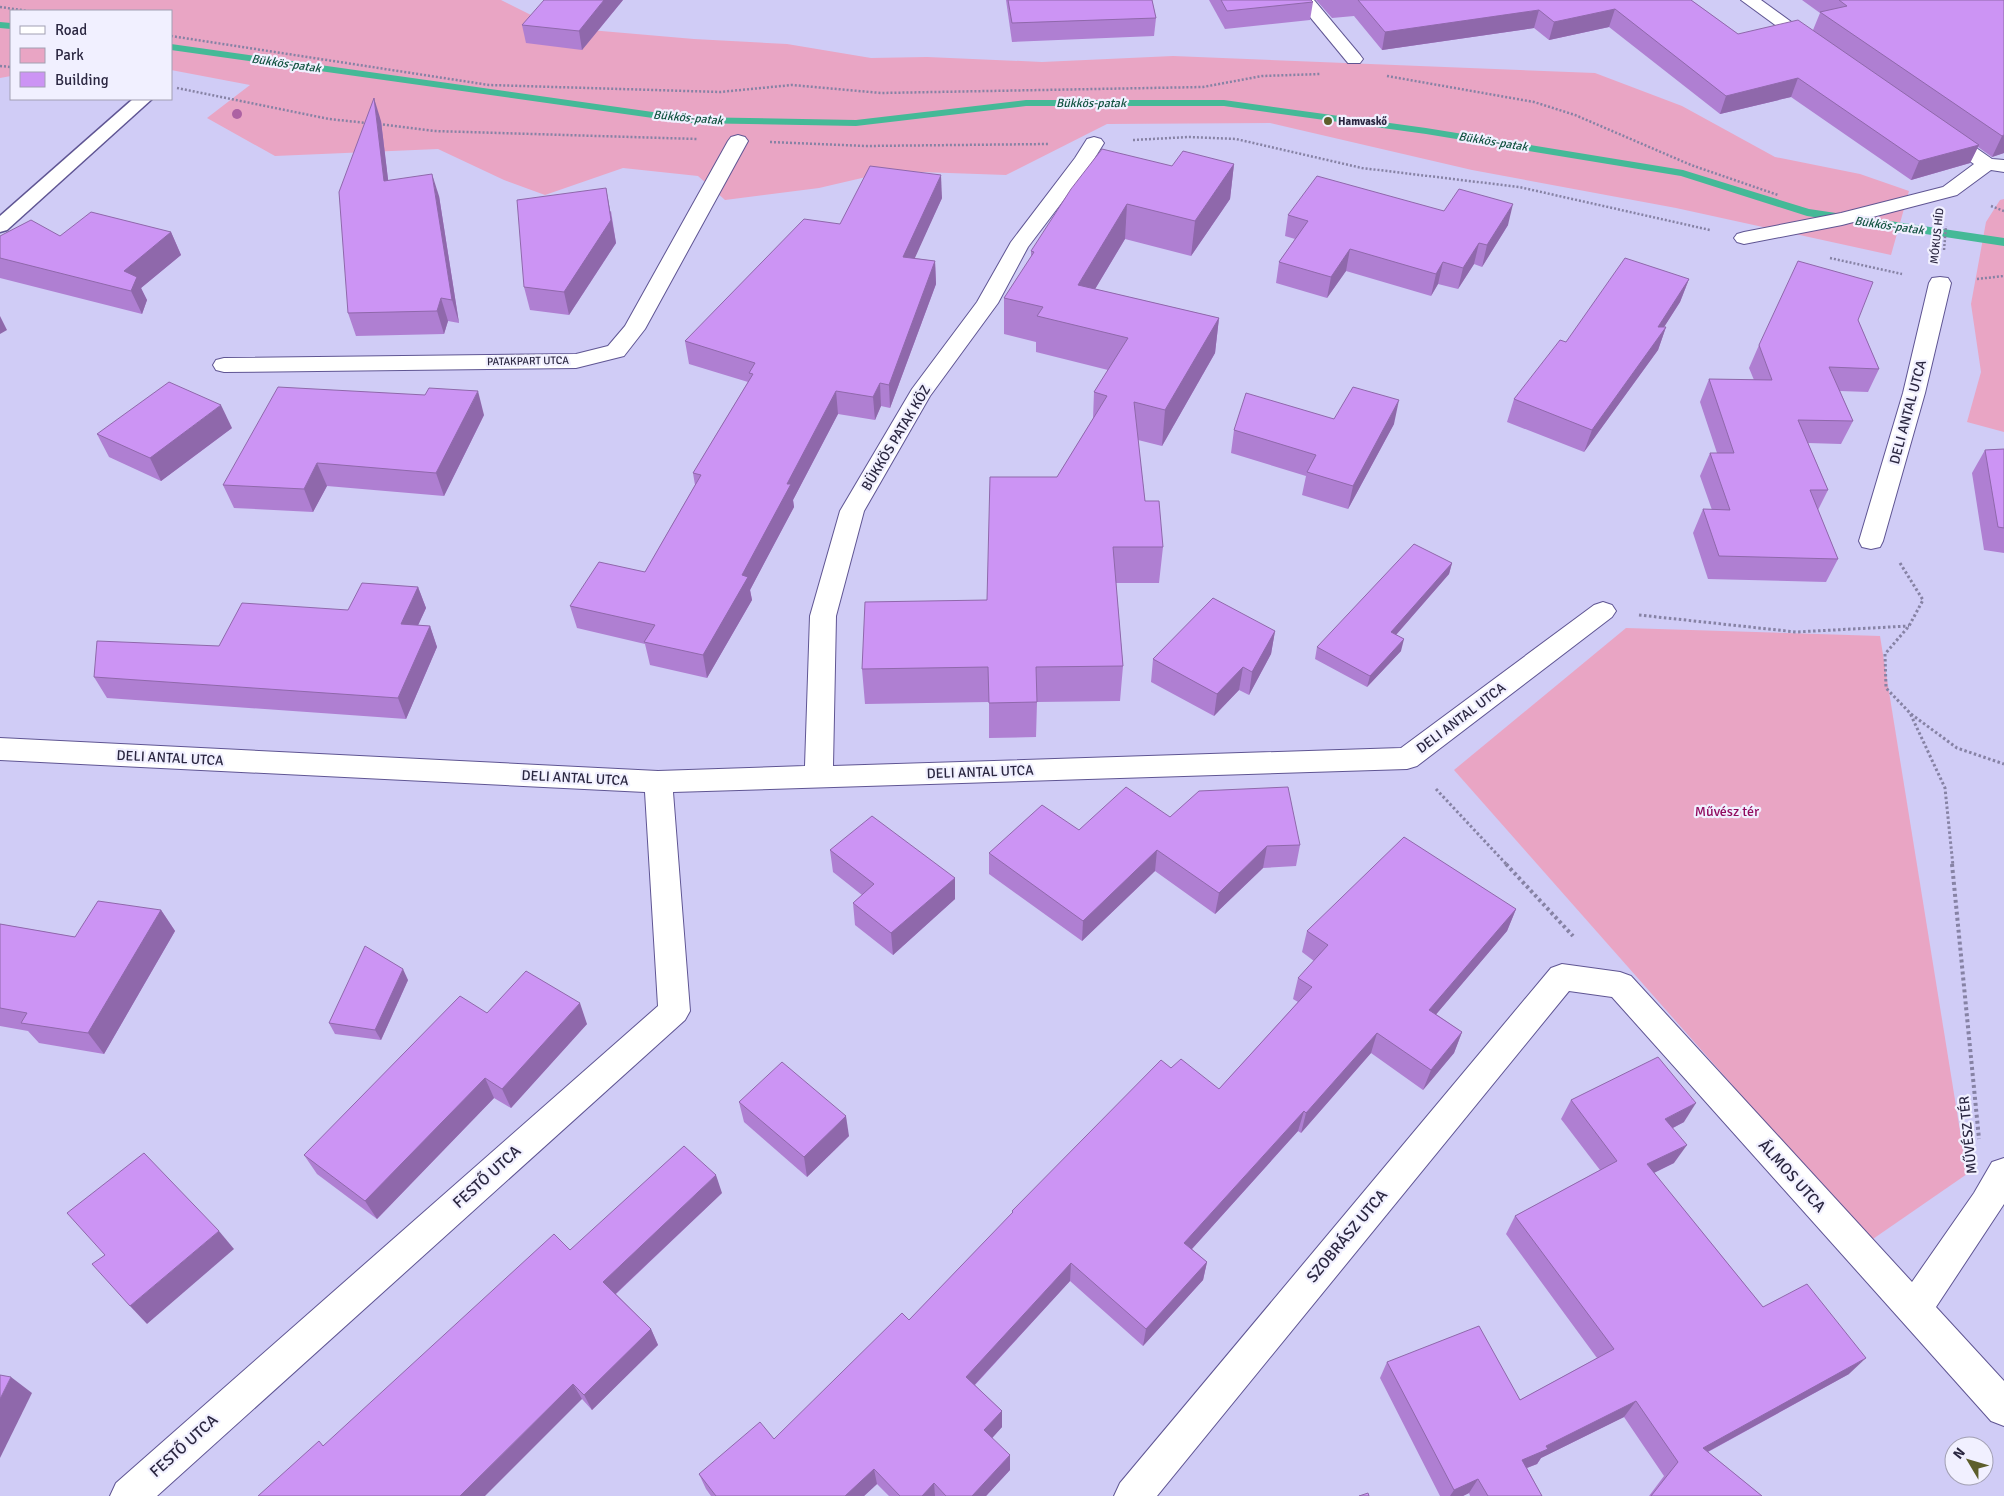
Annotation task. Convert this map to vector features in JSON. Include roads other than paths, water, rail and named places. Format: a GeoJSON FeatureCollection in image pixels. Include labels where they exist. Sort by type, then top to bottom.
{"type":"FeatureCollection","features":[{"type":"Feature","properties":{"kind":"street"},"geometry":{"type":"LineString","coordinates":[[1306,0],[1354,58]]}},
{"type":"Feature","properties":{"kind":"street"},"geometry":{"type":"LineString","coordinates":[[1750,0],[1831,57]]}},
{"type":"Feature","properties":{"kind":"street"},"geometry":{"type":"LineString","coordinates":[[1744,238],[1842,219],[1950,191],[1995,165],[1930,124]]}},
{"type":"Feature","properties":{"kind":"street","name":"PATAKPART UTCA"},"geometry":{"type":"LineString","coordinates":[[224,366],[576,361],[616,351],[634,330],[738,140]]}},
{"type":"Feature","properties":{"kind":"street","name":"BÜKKÖS PATAK KÖZ"},"geometry":{"type":"LineString","coordinates":[[820,777],[819,711],[823,616],[852,511],[920,394],[987,303],[1018,246],[1084,160],[1094,143]]}},
{"type":"Feature","properties":{"kind":"street","name":"DELI ANTAL UTCA"},"geometry":{"type":"LineString","coordinates":[[1871,541],[1914,393],[1940,283]]}},
{"type":"Feature","properties":{"kind":"street","name":"DELI ANTAL UTCA"},"geometry":{"type":"LineString","coordinates":[[0,749],[658,782],[1407,758],[1603,611]]}},
{"type":"Feature","properties":{"kind":"street","name":"FESTŐ UTCA"},"geometry":{"type":"LineString","coordinates":[[129,1496],[674,1011],[658,782]]}},
{"type":"Feature","properties":{"kind":"street","name":"SZOBRÁSZ UTCA"},"geometry":{"type":"LineString","coordinates":[[1133,1496],[1562,977],[1620,985]]}},
{"type":"Feature","properties":{"kind":"street","name":"ÁLMOS UTCA"},"geometry":{"type":"LineString","coordinates":[[1620,985],[2004,1408]]}},
{"type":"Feature","properties":{"kind":"street"},"geometry":{"type":"LineString","coordinates":[[1914,1310],[1986,1204],[2004,1173]]}},
{"type":"Feature","properties":{"kind":"lane"},"geometry":{"type":"LineString","coordinates":[[0,226],[142,100]]}},
{"type":"Feature","properties":{"kind":"waterway","name":"Bükkös-patak"},"geometry":{"type":"LineString","coordinates":[[0,25],[10,26]]}},
{"type":"Feature","properties":{"kind":"waterway","name":"Bükkös-patak"},"geometry":{"type":"LineString","coordinates":[[172,47],[688,120],[856,123],[1026,103],[1224,103],[1426,131],[1683,173],[1807,212],[1842,219],[2004,242]]}},
{"type":"Feature","properties":{"kind":"place","name":"Hamvaskő"},"geometry":{"type":"Point","coordinates":[1328,121]}},
{"type":"Feature","properties":{"kind":"park label","name":"Művész tér"},"geometry":{"type":"Point","coordinates":[1727,811]}}]}
